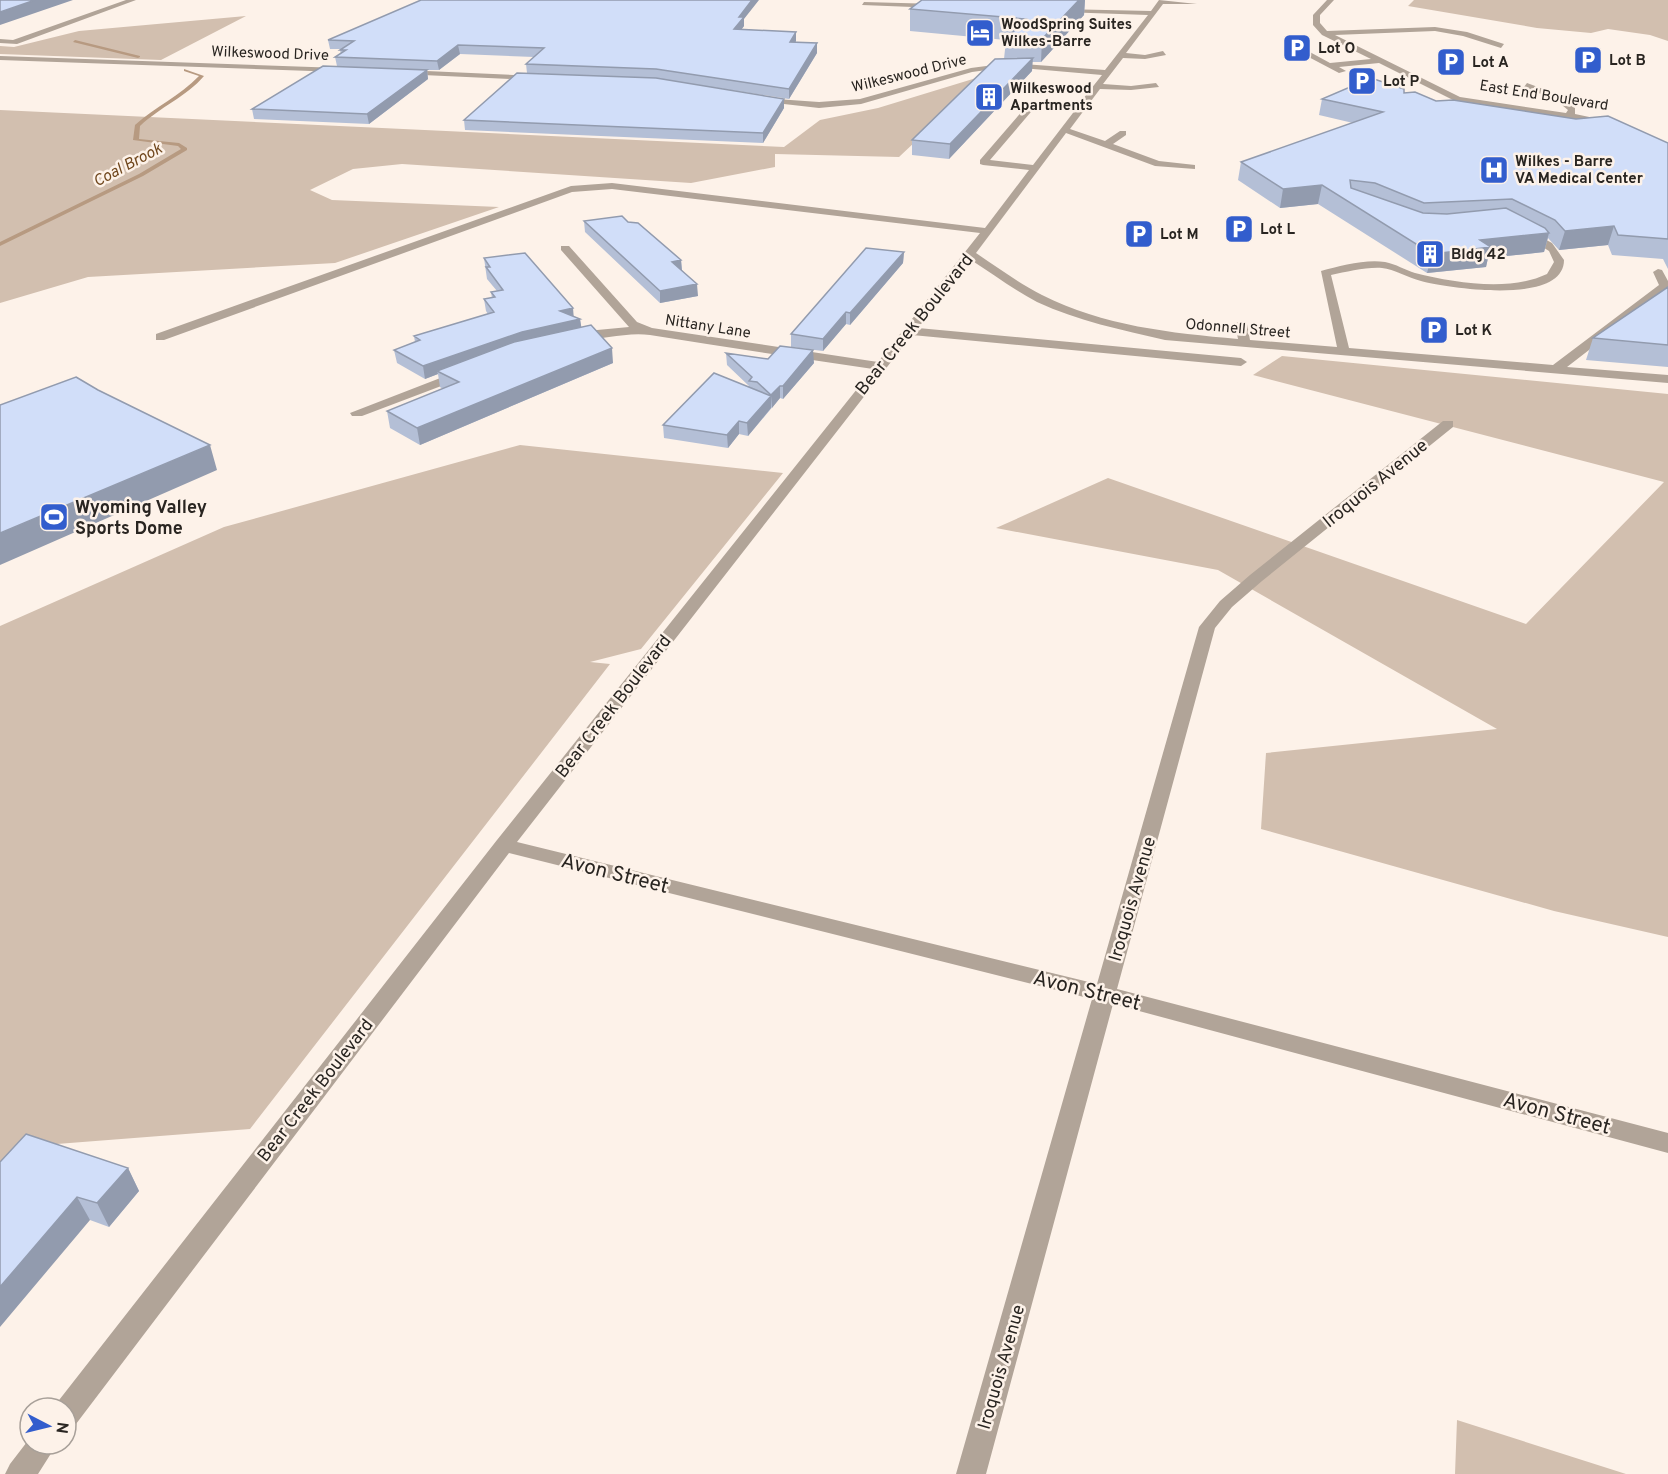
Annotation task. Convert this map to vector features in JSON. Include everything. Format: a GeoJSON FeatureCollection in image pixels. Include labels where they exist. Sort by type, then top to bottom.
{"type":"FeatureCollection","features":[{"type":"Feature","properties":{"kind":"street"},"geometry":{"type":"LineString","coordinates":[[0,41],[14,42],[133,0]]}},
{"type":"Feature","properties":{"kind":"street"},"geometry":{"type":"LineString","coordinates":[[1331,0],[1317,15],[1316,23],[1325,33],[1402,29],[1446,30],[1501,46]]}},
{"type":"Feature","properties":{"kind":"street"},"geometry":{"type":"LineString","coordinates":[[1163,1],[1194,4]]}},
{"type":"Feature","properties":{"kind":"street","name":"Bear Creek Boulevard"},"geometry":{"type":"LineString","coordinates":[[78,1398],[504,845],[988,231],[1063,129],[1163,1]]}},
{"type":"Feature","properties":{"kind":"street"},"geometry":{"type":"LineString","coordinates":[[864,4],[951,7]]}},
{"type":"Feature","properties":{"kind":"street"},"geometry":{"type":"LineString","coordinates":[[1052,10],[1153,13]]}},
{"type":"Feature","properties":{"kind":"street"},"geometry":{"type":"LineString","coordinates":[[1402,29],[1416,35]]}},
{"type":"Feature","properties":{"kind":"street"},"geometry":{"type":"LineString","coordinates":[[1362,31],[1376,38]]}},
{"type":"Feature","properties":{"kind":"street","name":"East End Boulevard"},"geometry":{"type":"LineString","coordinates":[[1325,33],[1377,61],[1458,99],[1570,115],[1620,125]]}},
{"type":"Feature","properties":{"kind":"street"},"geometry":{"type":"LineString","coordinates":[[1120,55],[1145,57],[1164,53]]}},
{"type":"Feature","properties":{"kind":"street"},"geometry":{"type":"LineString","coordinates":[[1305,53],[1342,71]]}},
{"type":"Feature","properties":{"kind":"street","name":"Wilkeswood Drive"},"geometry":{"type":"LineString","coordinates":[[0,58],[345,70]]}},
{"type":"Feature","properties":{"kind":"street"},"geometry":{"type":"LineString","coordinates":[[1329,65],[1377,61]]}},
{"type":"Feature","properties":{"kind":"street","name":"Wilkeswood Drive"},"geometry":{"type":"LineString","coordinates":[[750,99],[808,105],[839,104],[882,96],[971,70],[1009,65],[1107,73]]}},
{"type":"Feature","properties":{"kind":"street"},"geometry":{"type":"LineString","coordinates":[[390,72],[550,79]]}},
{"type":"Feature","properties":{"kind":"street"},"geometry":{"type":"LineString","coordinates":[[1097,86],[1131,88],[1156,85]]}},
{"type":"Feature","properties":{"kind":"street"},"geometry":{"type":"LineString","coordinates":[[1527,85],[1568,103],[1572,110],[1570,115]]}},
{"type":"Feature","properties":{"kind":"street"},"geometry":{"type":"LineString","coordinates":[[1437,103],[1458,99]]}},
{"type":"Feature","properties":{"kind":"street"},"geometry":{"type":"LineString","coordinates":[[1034,168],[983,162],[1034,103],[1080,107]]}},
{"type":"Feature","properties":{"kind":"street"},"geometry":{"type":"LineString","coordinates":[[1063,129],[1158,164],[1192,167]]}},
{"type":"Feature","properties":{"kind":"street"},"geometry":{"type":"LineString","coordinates":[[1106,145],[1123,133]]}},
{"type":"Feature","properties":{"kind":"street"},"geometry":{"type":"LineString","coordinates":[[1158,164],[1183,158]]}},
{"type":"Feature","properties":{"kind":"street"},"geometry":{"type":"LineString","coordinates":[[160,338],[536,200],[591,186],[651,190],[988,231]]}},
{"type":"Feature","properties":{"kind":"street"},"geometry":{"type":"LineString","coordinates":[[1310,276],[1323,269],[1382,264],[1409,275],[1463,284],[1513,285],[1549,278],[1556,271],[1560,262],[1558,254],[1514,225]]}},
{"type":"Feature","properties":{"kind":"street","name":"Nittany Lane"},"geometry":{"type":"LineString","coordinates":[[565,248],[633,324],[648,331],[680,338],[881,366]]}},
{"type":"Feature","properties":{"kind":"street","name":"Odonnell Street"},"geometry":{"type":"LineString","coordinates":[[970,254],[1039,298],[1073,313],[1117,327],[1165,336],[1245,344],[1555,370]]}},
{"type":"Feature","properties":{"kind":"street"},"geometry":{"type":"LineString","coordinates":[[1323,269],[1344,352]]}},
{"type":"Feature","properties":{"kind":"street"},"geometry":{"type":"LineString","coordinates":[[1555,370],[1665,286],[1658,272]]}},
{"type":"Feature","properties":{"kind":"street"},"geometry":{"type":"LineString","coordinates":[[1241,324],[1245,344]]}},
{"type":"Feature","properties":{"kind":"street"},"geometry":{"type":"LineString","coordinates":[[566,339],[604,331],[648,331]]}},
{"type":"Feature","properties":{"kind":"street"},"geometry":{"type":"LineString","coordinates":[[909,331],[1241,362]]}},
{"type":"Feature","properties":{"kind":"street"},"geometry":{"type":"LineString","coordinates":[[1400,343],[1405,357]]}},
{"type":"Feature","properties":{"kind":"street"},"geometry":{"type":"LineString","coordinates":[[1471,347],[1476,363]]}},
{"type":"Feature","properties":{"kind":"street"},"geometry":{"type":"LineString","coordinates":[[357,413],[475,370]]}},
{"type":"Feature","properties":{"kind":"street"},"geometry":{"type":"LineString","coordinates":[[1555,370],[1668,379]]}},
{"type":"Feature","properties":{"kind":"street","name":"Iroquois Avenue"},"geometry":{"type":"LineString","coordinates":[[971,1474],[1207,627],[1226,604],[1256,578],[1448,424]]}},
{"type":"Feature","properties":{"kind":"street","name":"Avon Street"},"geometry":{"type":"LineString","coordinates":[[504,845],[1105,994],[1668,1143]]}},
{"type":"Feature","properties":{"kind":"street"},"geometry":{"type":"LineString","coordinates":[[20,1474],[34,1456]]}},
{"type":"Feature","properties":{"kind":"shaded area"},"geometry":{"type":"Polygon","coordinates":[[[1414,0],[1668,0],[1668,41],[1650,35],[1608,29],[1591,33],[1537,28],[1408,6],[1414,0]]]}},
{"type":"Feature","properties":{"kind":"shaded area"},"geometry":{"type":"Polygon","coordinates":[[[246,16],[161,60],[0,54],[0,46],[14,47],[79,31],[246,16]]]}},
{"type":"Feature","properties":{"kind":"shaded area"},"geometry":{"type":"Polygon","coordinates":[[[986,75],[899,157],[775,154],[775,167],[691,183],[402,164],[353,169],[310,190],[332,200],[499,207],[335,263],[88,277],[0,303],[0,110],[784,147],[820,120],[878,108],[986,75]]]}},
{"type":"Feature","properties":{"kind":"shaded area"},"geometry":{"type":"Polygon","coordinates":[[[1282,356],[1668,394],[1668,937],[1554,911],[1261,829],[1266,753],[1497,729],[1218,570],[996,528],[1108,478],[1526,624],[1664,482],[1253,375],[1282,356]]]}},
{"type":"Feature","properties":{"kind":"shaded area"},"geometry":{"type":"Polygon","coordinates":[[[520,445],[783,473],[641,649],[590,662],[610,664],[250,1129],[31,1146],[0,1171],[0,626],[224,527],[520,445]]]}},
{"type":"Feature","properties":{"kind":"shaded area"},"geometry":{"type":"Polygon","coordinates":[[[1457,1420],[1626,1474],[1455,1474],[1457,1420]]]}},
{"type":"Feature","properties":{"kind":"building"},"geometry":{"type":"Polygon","coordinates":[[[0,0],[35,0],[0,12],[0,0]]]}},
{"type":"Feature","properties":{"kind":"building"},"geometry":{"type":"Polygon","coordinates":[[[421,0],[752,0],[739,17],[744,17],[734,29],[796,32],[790,42],[817,43],[789,89],[656,69],[526,64],[544,48],[458,45],[437,61],[335,57],[346,50],[340,50],[354,41],[328,40],[421,0]]]}},
{"type":"Feature","properties":{"kind":"building"},"geometry":{"type":"Polygon","coordinates":[[[922,0],[1079,0],[1042,39],[1006,39],[1026,19],[910,9],[922,0]]]}},
{"type":"Feature","properties":{"kind":"building"},"geometry":{"type":"Polygon","coordinates":[[[1033,58],[950,144],[912,140],[995,59],[1033,58]]]}},
{"type":"Feature","properties":{"kind":"building"},"geometry":{"type":"Polygon","coordinates":[[[323,66],[427,70],[367,114],[252,109],[323,66]]]}},
{"type":"Feature","properties":{"kind":"building"},"geometry":{"type":"Polygon","coordinates":[[[517,73],[656,78],[784,99],[763,133],[464,120],[517,73]]]}},
{"type":"Feature","properties":{"kind":"building"},"geometry":{"type":"Polygon","coordinates":[[[1371,78],[1404,89],[1404,93],[1415,92],[1436,101],[1453,100],[1576,119],[1608,116],[1668,143],[1668,239],[1618,235],[1614,226],[1565,231],[1555,220],[1512,199],[1424,203],[1375,183],[1350,180],[1351,188],[1423,213],[1447,214],[1506,208],[1545,228],[1549,233],[1480,240],[1491,247],[1432,254],[1322,185],[1283,189],[1241,162],[1383,112],[1322,99],[1371,78]]]}},
{"type":"Feature","properties":{"kind":"building"},"geometry":{"type":"Polygon","coordinates":[[[622,216],[628,222],[638,223],[681,260],[672,262],[697,284],[660,291],[584,221],[622,216]]]}},
{"type":"Feature","properties":{"kind":"building"},"geometry":{"type":"Polygon","coordinates":[[[866,248],[904,252],[850,313],[846,312],[823,339],[791,334],[866,248]]]}},
{"type":"Feature","properties":{"kind":"building"},"geometry":{"type":"Polygon","coordinates":[[[525,253],[573,308],[560,311],[580,319],[522,332],[423,366],[394,350],[420,340],[414,336],[494,312],[484,299],[495,297],[491,292],[503,290],[486,267],[490,267],[484,258],[525,253]]]}},
{"type":"Feature","properties":{"kind":"building"},"geometry":{"type":"Polygon","coordinates":[[[1668,287],[1668,345],[1593,338],[1668,287]]]}},
{"type":"Feature","properties":{"kind":"building"},"geometry":{"type":"Polygon","coordinates":[[[591,325],[612,348],[417,428],[387,411],[459,382],[437,371],[514,342],[591,325]]]}},
{"type":"Feature","properties":{"kind":"building"},"geometry":{"type":"Polygon","coordinates":[[[780,346],[813,350],[783,386],[771,395],[757,382],[749,381],[752,377],[726,353],[768,359],[780,346]]]}},
{"type":"Feature","properties":{"kind":"building"},"geometry":{"type":"Polygon","coordinates":[[[714,373],[771,396],[747,423],[739,421],[727,435],[663,425],[714,373]]]}},
{"type":"Feature","properties":{"kind":"building","name":"Wyoming Valley Sports Dome"},"geometry":{"type":"Polygon","coordinates":[[[76,377],[210,445],[0,533],[0,405],[76,377]]]}},
{"type":"Feature","properties":{"kind":"building"},"geometry":{"type":"Polygon","coordinates":[[[26,1134],[128,1168],[97,1203],[77,1197],[0,1287],[0,1162],[26,1134]]]}},
{"type":"Feature","properties":{"kind":"waterway","name":"Coal Brook"},"geometry":{"type":"LineString","coordinates":[[75,41],[138,57]]}},
{"type":"Feature","properties":{"kind":"waterway","name":"Coal Brook"},"geometry":{"type":"LineString","coordinates":[[0,244],[141,175],[185,149],[179,145],[136,140],[137,126],[187,90],[202,76],[186,70]]}},
{"type":"Feature","properties":{"kind":"place","name":"WoodSpring Suites Wilkes-Barre"},"geometry":{"type":"Point","coordinates":[980,33]}},
{"type":"Feature","properties":{"kind":"place","name":"Lot O"},"geometry":{"type":"Point","coordinates":[1297,48]}},
{"type":"Feature","properties":{"kind":"place","name":"Lot B"},"geometry":{"type":"Point","coordinates":[1588,60]}},
{"type":"Feature","properties":{"kind":"place","name":"Lot A"},"geometry":{"type":"Point","coordinates":[1451,62]}},
{"type":"Feature","properties":{"kind":"place","name":"Lot P"},"geometry":{"type":"Point","coordinates":[1362,81]}},
{"type":"Feature","properties":{"kind":"place","name":"Wilkeswood Apartments"},"geometry":{"type":"Point","coordinates":[989,97]}},
{"type":"Feature","properties":{"kind":"place","name":"Wilkes - Barre VA Medical Center"},"geometry":{"type":"Point","coordinates":[1494,170]}},
{"type":"Feature","properties":{"kind":"place","name":"Lot L"},"geometry":{"type":"Point","coordinates":[1239,229]}},
{"type":"Feature","properties":{"kind":"place","name":"Lot M"},"geometry":{"type":"Point","coordinates":[1139,234]}},
{"type":"Feature","properties":{"kind":"place","name":"Bldg 42"},"geometry":{"type":"Point","coordinates":[1430,254]}},
{"type":"Feature","properties":{"kind":"place","name":"Lot K"},"geometry":{"type":"Point","coordinates":[1434,330]}},
{"type":"Feature","properties":{"kind":"place","name":"Wyoming Valley Sports Dome"},"geometry":{"type":"Point","coordinates":[54,517]}}]}
